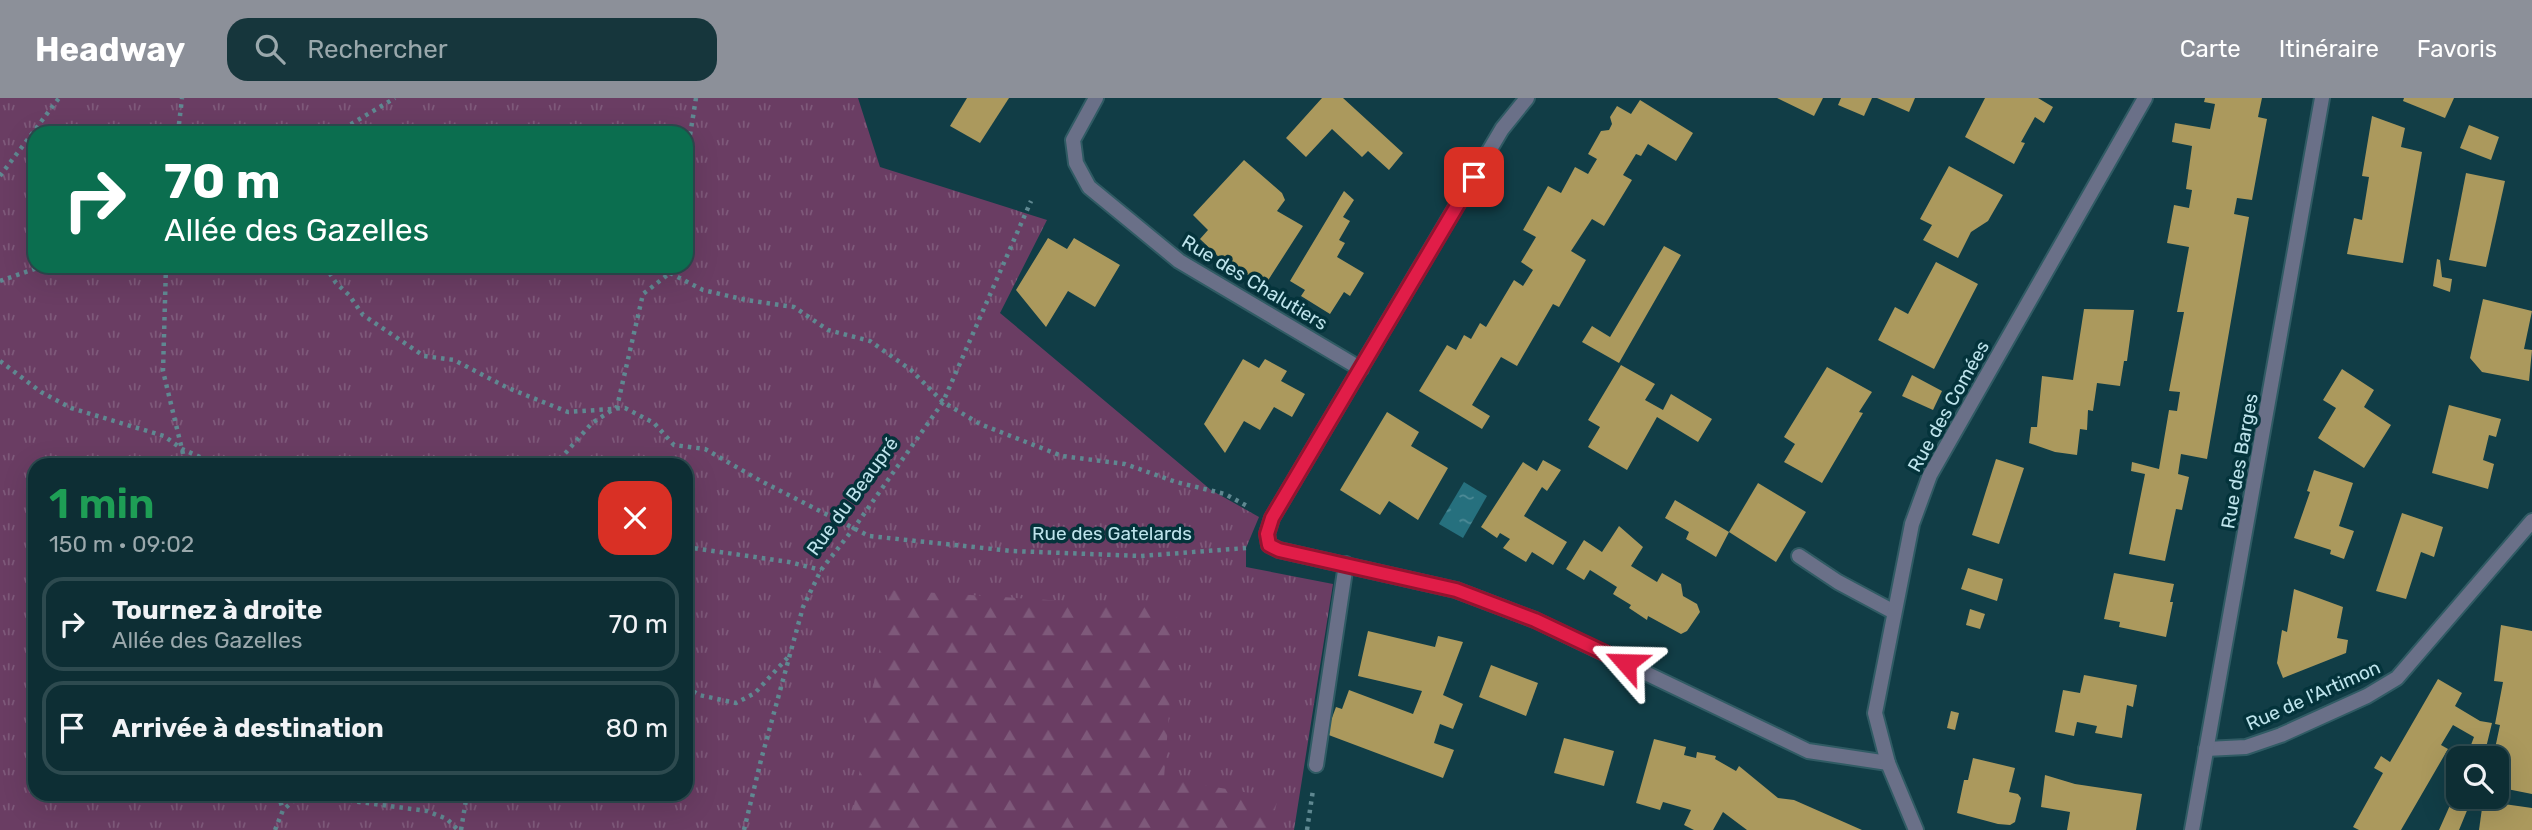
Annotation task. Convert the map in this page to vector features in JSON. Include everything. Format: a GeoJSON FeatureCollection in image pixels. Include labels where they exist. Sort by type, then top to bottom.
{"type":"FeatureCollection","features":[{"type":"Feature","properties":{"kind":"street","name":"Rue des Chalutiers"},"geometry":{"type":"LineString","coordinates":[[1096,98],[1073,141],[1076,163],[1089,187],[1179,261],[1361,369]]}},
{"type":"Feature","properties":{"kind":"street"},"geometry":{"type":"LineString","coordinates":[[1527,98],[1503,129],[1272,518],[1267,534],[1269,545],[1279,550],[1456,590],[1535,620],[1808,751],[1888,763],[1916,830]]}},
{"type":"Feature","properties":{"kind":"street","name":"Rue des Comées"},"geometry":{"type":"LineString","coordinates":[[1888,763],[1875,713],[1912,524],[1930,475],[2145,98]]}},
{"type":"Feature","properties":{"kind":"street","name":"Rue des Barges"},"geometry":{"type":"LineString","coordinates":[[2192,830],[2322,98]]}},
{"type":"Feature","properties":{"kind":"street","name":"Rue de l'Artimon"},"geometry":{"type":"LineString","coordinates":[[2206,749],[2246,747],[2281,735],[2367,696],[2397,678],[2532,521]]}},
{"type":"Feature","properties":{"kind":"street"},"geometry":{"type":"LineString","coordinates":[[1799,556],[1838,582],[1894,612]]}},
{"type":"Feature","properties":{"kind":"street"},"geometry":{"type":"LineString","coordinates":[[1317,765],[1346,564]]}},
{"type":"Feature","properties":{"kind":"path"},"geometry":{"type":"LineString","coordinates":[[38,126],[59,98]]}},
{"type":"Feature","properties":{"kind":"path"},"geometry":{"type":"LineString","coordinates":[[179,126],[182,98]]}},
{"type":"Feature","properties":{"kind":"path"},"geometry":{"type":"LineString","coordinates":[[348,126],[395,98]]}},
{"type":"Feature","properties":{"kind":"path"},"geometry":{"type":"LineString","coordinates":[[691,126],[696,98]]}},
{"type":"Feature","properties":{"kind":"path"},"geometry":{"type":"LineString","coordinates":[[0,176],[28,139]]}},
{"type":"Feature","properties":{"kind":"path","name":"Rue du Beaupré"},"geometry":{"type":"LineString","coordinates":[[744,830],[803,607],[821,570],[943,402],[1031,201]]}},
{"type":"Feature","properties":{"kind":"path"},"geometry":{"type":"LineString","coordinates":[[0,281],[28,271]]}},
{"type":"Feature","properties":{"kind":"path"},"geometry":{"type":"LineString","coordinates":[[166,273],[163,371],[184,458]]}},
{"type":"Feature","properties":{"kind":"path"},"geometry":{"type":"LineString","coordinates":[[329,273],[363,315],[424,356],[454,360],[508,388],[568,412],[617,407]]}},
{"type":"Feature","properties":{"kind":"path"},"geometry":{"type":"LineString","coordinates":[[561,458],[592,423],[617,407],[643,294],[670,273],[703,290],[794,307],[828,330],[870,341],[911,370],[943,402],[980,424],[1062,456],[1125,464],[1177,482],[1225,494],[1254,509]]}},
{"type":"Feature","properties":{"kind":"path"},"geometry":{"type":"LineString","coordinates":[[0,361],[41,392],[71,408],[164,436],[182,449],[202,458]]}},
{"type":"Feature","properties":{"kind":"path","name":"Rue des Gatelards"},"geometry":{"type":"LineString","coordinates":[[617,407],[625,408],[654,423],[674,445],[705,449],[869,536],[1012,551],[1141,556],[1269,545]]}},
{"type":"Feature","properties":{"kind":"path"},"geometry":{"type":"LineString","coordinates":[[1240,548],[1245,535]]}},
{"type":"Feature","properties":{"kind":"path"},"geometry":{"type":"LineString","coordinates":[[693,548],[821,570]]}},
{"type":"Feature","properties":{"kind":"path"},"geometry":{"type":"LineString","coordinates":[[693,691],[736,703],[755,693],[790,654]]}},
{"type":"Feature","properties":{"kind":"path"},"geometry":{"type":"LineString","coordinates":[[1307,830],[1317,765]]}},
{"type":"Feature","properties":{"kind":"path"},"geometry":{"type":"LineString","coordinates":[[280,801],[283,810]]}},
{"type":"Feature","properties":{"kind":"path"},"geometry":{"type":"LineString","coordinates":[[275,830],[283,810],[294,801]]}},
{"type":"Feature","properties":{"kind":"path"},"geometry":{"type":"LineString","coordinates":[[352,801],[427,811],[447,819],[459,830],[465,801]]}},
{"type":"Feature","properties":{"kind":"green space"},"geometry":{"type":"Polygon","coordinates":[[[0,98],[858,98],[880,167],[1047,220],[1000,313],[1211,490],[1259,517],[1246,548],[1246,567],[1333,584],[1294,830],[0,830],[0,98]]]}},
{"type":"Feature","properties":{"kind":"green space"},"geometry":{"type":"Polygon","coordinates":[[[889,590],[1177,608],[1164,778],[1278,798],[1270,830],[850,830],[889,590]]]}},
{"type":"Feature","properties":{"kind":"water"},"geometry":{"type":"Polygon","coordinates":[[[1464,482],[1487,496],[1463,538],[1439,524],[1464,482]]]}},
{"type":"Feature","properties":{"kind":"building"},"geometry":{"type":"Polygon","coordinates":[[[967,98],[1009,98],[980,143],[950,126],[967,98]]]}},
{"type":"Feature","properties":{"kind":"building"},"geometry":{"type":"Polygon","coordinates":[[[1322,98],[1343,98],[1403,153],[1389,170],[1368,151],[1362,157],[1332,129],[1306,157],[1286,138],[1322,98]]]}},
{"type":"Feature","properties":{"kind":"building"},"geometry":{"type":"Polygon","coordinates":[[[1777,98],[1823,98],[1814,116],[1777,98]]]}},
{"type":"Feature","properties":{"kind":"building"},"geometry":{"type":"Polygon","coordinates":[[[1841,98],[1872,98],[1864,116],[1838,105],[1841,98]]]}},
{"type":"Feature","properties":{"kind":"building"},"geometry":{"type":"Polygon","coordinates":[[[1877,98],[1915,98],[1909,112],[1877,98]]]}},
{"type":"Feature","properties":{"kind":"building"},"geometry":{"type":"Polygon","coordinates":[[[1985,98],[2038,98],[2053,107],[2044,123],[2035,117],[2021,142],[2025,143],[2014,164],[1965,137],[1985,98]]]}},
{"type":"Feature","properties":{"kind":"building"},"geometry":{"type":"Polygon","coordinates":[[[2205,98],[2262,98],[2258,117],[2267,119],[2252,200],[2237,198],[2234,214],[2249,217],[2207,459],[2181,454],[2178,474],[2189,477],[2182,510],[2176,509],[2165,561],[2129,554],[2145,474],[2131,471],[2132,462],[2159,469],[2169,410],[2177,411],[2180,392],[2169,391],[2184,312],[2177,312],[2189,247],[2167,243],[2174,205],[2189,208],[2192,190],[2186,189],[2192,146],[2172,142],[2175,123],[2210,129],[2215,104],[2204,102],[2205,98]]]}},
{"type":"Feature","properties":{"kind":"building"},"geometry":{"type":"Polygon","coordinates":[[[2404,98],[2454,98],[2445,118],[2403,101],[2404,98]]]}},
{"type":"Feature","properties":{"kind":"building"},"geometry":{"type":"Polygon","coordinates":[[[1640,100],[1693,133],[1676,161],[1648,144],[1641,156],[1636,154],[1623,175],[1632,180],[1604,226],[1592,219],[1571,251],[1586,260],[1559,307],[1553,304],[1517,366],[1501,357],[1472,405],[1490,416],[1482,429],[1419,391],[1447,345],[1456,350],[1464,335],[1471,339],[1480,323],[1486,327],[1514,280],[1523,286],[1533,270],[1521,262],[1536,237],[1523,230],[1548,186],[1561,193],[1575,167],[1588,174],[1597,159],[1588,154],[1601,131],[1609,130],[1612,124],[1610,117],[1617,106],[1631,114],[1640,100]]]}},
{"type":"Feature","properties":{"kind":"building"},"geometry":{"type":"Polygon","coordinates":[[[2372,116],[2405,128],[2401,147],[2422,152],[2403,263],[2347,254],[2354,218],[2362,220],[2369,177],[2362,176],[2372,116]]]}},
{"type":"Feature","properties":{"kind":"building"},"geometry":{"type":"Polygon","coordinates":[[[2469,125],[2499,137],[2491,160],[2460,148],[2469,125]]]}},
{"type":"Feature","properties":{"kind":"building"},"geometry":{"type":"Polygon","coordinates":[[[1244,160],[1282,193],[1285,200],[1277,211],[1303,226],[1265,285],[1222,260],[1200,239],[1208,230],[1193,215],[1244,160]]]}},
{"type":"Feature","properties":{"kind":"building"},"geometry":{"type":"Polygon","coordinates":[[[1949,166],[2003,195],[1988,221],[1971,232],[1958,258],[1923,240],[1932,225],[1920,219],[1949,166]]]}},
{"type":"Feature","properties":{"kind":"building"},"geometry":{"type":"Polygon","coordinates":[[[2466,173],[2505,181],[2486,267],[2449,260],[2466,173]]]}},
{"type":"Feature","properties":{"kind":"building"},"geometry":{"type":"Polygon","coordinates":[[[1344,191],[1354,200],[1343,217],[1350,221],[1339,240],[1345,243],[1337,257],[1364,273],[1350,296],[1344,292],[1330,314],[1301,296],[1305,290],[1290,281],[1344,191]]]}},
{"type":"Feature","properties":{"kind":"building"},"geometry":{"type":"Polygon","coordinates":[[[1048,238],[1067,249],[1074,238],[1120,265],[1095,307],[1068,291],[1046,327],[1016,290],[1048,238]]]}},
{"type":"Feature","properties":{"kind":"building"},"geometry":{"type":"Polygon","coordinates":[[[1664,246],[1681,255],[1619,363],[1582,342],[1592,326],[1610,337],[1664,246]]]}},
{"type":"Feature","properties":{"kind":"building"},"geometry":{"type":"Polygon","coordinates":[[[2437,259],[2440,260],[2442,277],[2452,279],[2450,292],[2433,286],[2437,259]]]}},
{"type":"Feature","properties":{"kind":"building"},"geometry":{"type":"Polygon","coordinates":[[[1936,262],[1978,284],[1934,369],[1878,340],[1895,307],[1908,314],[1936,262]]]}},
{"type":"Feature","properties":{"kind":"building"},"geometry":{"type":"Polygon","coordinates":[[[2483,299],[2532,311],[2524,349],[2532,350],[2529,381],[2482,372],[2470,358],[2483,299]]]}},
{"type":"Feature","properties":{"kind":"building"},"geometry":{"type":"Polygon","coordinates":[[[2084,309],[2134,310],[2127,361],[2124,361],[2120,386],[2097,383],[2093,411],[2088,410],[2087,430],[2080,429],[2077,455],[2055,452],[2029,443],[2031,427],[2037,427],[2042,376],[2073,380],[2084,309]]]}},
{"type":"Feature","properties":{"kind":"building"},"geometry":{"type":"Polygon","coordinates":[[[1243,359],[1259,368],[1265,359],[1287,371],[1281,381],[1305,394],[1292,417],[1274,407],[1260,430],[1244,421],[1225,453],[1204,424],[1243,359]]]}},
{"type":"Feature","properties":{"kind":"building"},"geometry":{"type":"Polygon","coordinates":[[[1621,365],[1655,384],[1645,400],[1663,410],[1671,394],[1712,419],[1698,442],[1657,417],[1627,470],[1588,447],[1600,427],[1588,420],[1621,365]]]}},
{"type":"Feature","properties":{"kind":"building"},"geometry":{"type":"Polygon","coordinates":[[[1827,367],[1872,392],[1859,412],[1863,413],[1822,483],[1784,462],[1795,444],[1784,437],[1827,367]]]}},
{"type":"Feature","properties":{"kind":"building"},"geometry":{"type":"Polygon","coordinates":[[[2342,369],[2374,390],[2364,407],[2391,425],[2364,468],[2318,438],[2336,408],[2323,400],[2342,369]]]}},
{"type":"Feature","properties":{"kind":"building"},"geometry":{"type":"Polygon","coordinates":[[[1912,375],[1942,391],[1933,410],[1902,396],[1912,375]]]}},
{"type":"Feature","properties":{"kind":"building"},"geometry":{"type":"Polygon","coordinates":[[[2449,405],[2501,419],[2496,437],[2489,435],[2483,460],[2494,464],[2488,489],[2432,473],[2449,405]]]}},
{"type":"Feature","properties":{"kind":"building"},"geometry":{"type":"Polygon","coordinates":[[[1387,412],[1419,432],[1411,446],[1448,468],[1418,520],[1389,501],[1380,515],[1340,490],[1387,412]]]}},
{"type":"Feature","properties":{"kind":"building"},"geometry":{"type":"Polygon","coordinates":[[[1996,459],[2024,468],[1999,544],[1972,535],[1996,459]]]}},
{"type":"Feature","properties":{"kind":"building"},"geometry":{"type":"Polygon","coordinates":[[[1543,460],[1561,470],[1547,491],[1542,487],[1524,516],[1567,542],[1553,565],[1532,552],[1526,562],[1503,548],[1510,539],[1500,533],[1497,538],[1481,527],[1523,462],[1537,471],[1543,460]]]}},
{"type":"Feature","properties":{"kind":"building"},"geometry":{"type":"Polygon","coordinates":[[[2314,470],[2353,483],[2339,526],[2354,531],[2344,559],[2330,554],[2331,550],[2294,538],[2310,492],[2307,491],[2314,470]]]}},
{"type":"Feature","properties":{"kind":"building"},"geometry":{"type":"Polygon","coordinates":[[[1758,483],[1806,512],[1776,562],[1729,532],[1758,483]]]}},
{"type":"Feature","properties":{"kind":"building"},"geometry":{"type":"Polygon","coordinates":[[[1675,500],[1729,532],[1716,557],[1686,539],[1689,532],[1665,518],[1675,500]]]}},
{"type":"Feature","properties":{"kind":"building"},"geometry":{"type":"Polygon","coordinates":[[[2402,513],[2443,527],[2434,557],[2421,552],[2406,599],[2376,591],[2402,513]]]}},
{"type":"Feature","properties":{"kind":"building"},"geometry":{"type":"Polygon","coordinates":[[[1619,526],[1643,547],[1631,566],[1657,582],[1662,573],[1681,584],[1683,596],[1697,604],[1700,612],[1687,631],[1681,634],[1648,616],[1647,620],[1629,608],[1631,605],[1613,594],[1617,587],[1590,570],[1584,580],[1566,569],[1584,540],[1602,552],[1619,526]]]}},
{"type":"Feature","properties":{"kind":"building"},"geometry":{"type":"Polygon","coordinates":[[[1968,568],[2003,579],[1997,601],[1961,589],[1968,568]]]}},
{"type":"Feature","properties":{"kind":"building"},"geometry":{"type":"Polygon","coordinates":[[[2114,573],[2174,584],[2166,637],[2119,627],[2120,622],[2104,619],[2114,573]]]}},
{"type":"Feature","properties":{"kind":"building"},"geometry":{"type":"Polygon","coordinates":[[[2294,589],[2343,607],[2337,638],[2348,640],[2346,653],[2283,678],[2277,663],[2282,630],[2287,632],[2294,589]]]}},
{"type":"Feature","properties":{"kind":"building"},"geometry":{"type":"Polygon","coordinates":[[[1970,609],[1985,614],[1980,629],[1966,625],[1970,609]]]}},
{"type":"Feature","properties":{"kind":"building"},"geometry":{"type":"Polygon","coordinates":[[[2501,625],[2532,631],[2532,794],[2509,789],[2509,746],[2496,746],[2500,725],[2495,724],[2503,682],[2494,681],[2501,625]]]}},
{"type":"Feature","properties":{"kind":"building"},"geometry":{"type":"Polygon","coordinates":[[[1368,631],[1435,647],[1438,636],[1463,642],[1443,695],[1463,704],[1453,729],[1440,724],[1434,743],[1454,750],[1443,778],[1326,734],[1336,707],[1342,709],[1349,690],[1413,714],[1422,691],[1358,676],[1368,631]]]}},
{"type":"Feature","properties":{"kind":"building"},"geometry":{"type":"Polygon","coordinates":[[[1491,665],[1538,683],[1526,716],[1479,697],[1491,665]]]}},
{"type":"Feature","properties":{"kind":"building"},"geometry":{"type":"Polygon","coordinates":[[[2084,675],[2137,685],[2133,707],[2127,705],[2122,738],[2095,733],[2097,726],[2077,722],[2074,736],[2055,732],[2063,690],[2080,693],[2084,675]]]}},
{"type":"Feature","properties":{"kind":"building"},"geometry":{"type":"Polygon","coordinates":[[[2438,679],[2462,693],[2455,706],[2480,721],[2492,723],[2486,746],[2471,746],[2474,737],[2453,725],[2441,745],[2446,748],[2446,752],[2401,830],[2359,830],[2353,827],[2383,773],[2374,768],[2381,756],[2390,762],[2438,679]]]}},
{"type":"Feature","properties":{"kind":"building"},"geometry":{"type":"Polygon","coordinates":[[[1951,711],[1959,713],[1955,730],[1947,728],[1951,711]]]}},
{"type":"Feature","properties":{"kind":"building"},"geometry":{"type":"Polygon","coordinates":[[[1564,738],[1614,751],[1604,786],[1554,773],[1564,738]]]}},
{"type":"Feature","properties":{"kind":"building"},"geometry":{"type":"Polygon","coordinates":[[[1654,739],[1686,747],[1684,755],[1696,758],[1697,752],[1716,756],[1715,759],[1736,771],[1739,766],[1778,798],[1794,800],[1862,830],[1747,830],[1723,812],[1713,830],[1694,830],[1684,825],[1691,810],[1663,802],[1660,810],[1636,803],[1654,739]]]}},
{"type":"Feature","properties":{"kind":"building"},"geometry":{"type":"Polygon","coordinates":[[[1973,758],[2015,768],[2009,792],[2018,794],[2021,798],[2015,822],[2010,825],[1998,824],[1957,813],[1964,780],[1968,780],[1973,758]]]}},
{"type":"Feature","properties":{"kind":"building"},"geometry":{"type":"Polygon","coordinates":[[[2045,775],[2075,784],[2142,794],[2136,830],[2067,830],[2070,812],[2041,807],[2045,775]]]}},
{"type":"Feature","properties":{"kind":"building"},"geometry":{"type":"Polygon","coordinates":[[[2509,805],[2532,808],[2532,830],[2479,830],[2482,809],[2509,809],[2509,805]]]}},
{"type":"Feature","properties":{"kind":"building"},"geometry":{"type":"Polygon","coordinates":[[[2448,809],[2468,809],[2459,830],[2439,830],[2448,809]]]}},
{"type":"Feature","properties":{"kind":"route"},"geometry":{"type":"LineString","coordinates":[[1474,177],[1272,518],[1267,534],[1269,545],[1279,550],[1456,590],[1535,620],[1626,663]]}}]}
